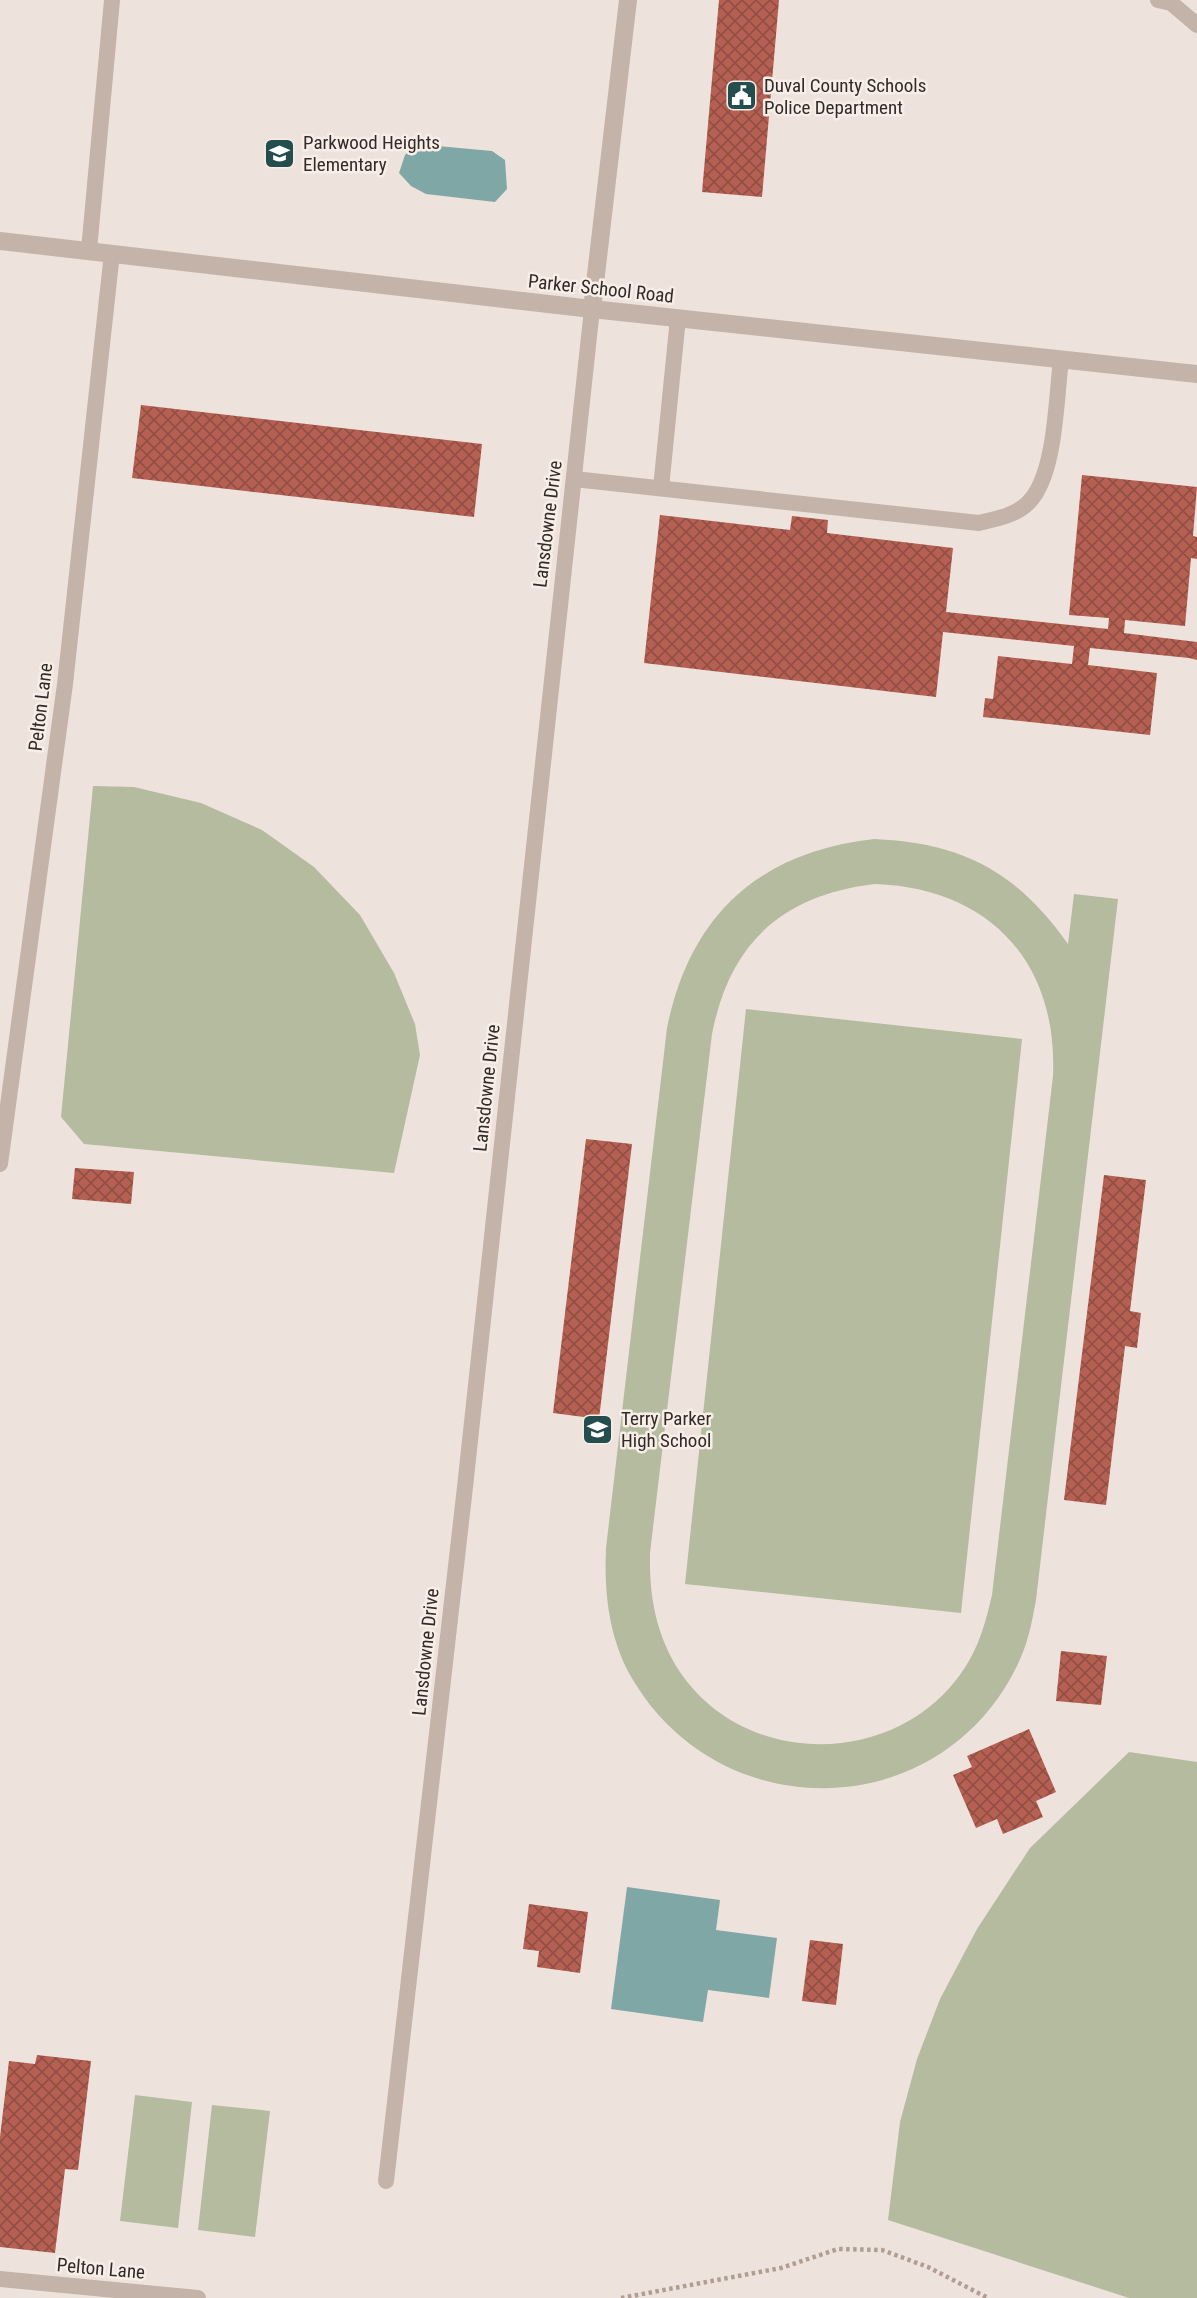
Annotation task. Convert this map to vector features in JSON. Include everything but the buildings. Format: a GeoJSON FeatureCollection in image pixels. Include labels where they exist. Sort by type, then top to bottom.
{"type":"FeatureCollection","features":[{"type":"Feature","properties":{"kind":"street","name":"Lansdowne Drive"},"geometry":{"type":"LineString","coordinates":[[592,309],[628,0]]}},
{"type":"Feature","properties":{"kind":"street","name":"Parker School Road"},"geometry":{"type":"LineString","coordinates":[[0,241],[592,309],[1197,374]]}},
{"type":"Feature","properties":{"kind":"lane"},"geometry":{"type":"LineString","coordinates":[[89,250],[112,0]]}},
{"type":"Feature","properties":{"kind":"lane"},"geometry":{"type":"LineString","coordinates":[[1167,1],[1197,25]]}},
{"type":"Feature","properties":{"kind":"lane","name":"Pelton Lane"},"geometry":{"type":"LineString","coordinates":[[0,1164],[65,684],[112,253]]}},
{"type":"Feature","properties":{"kind":"lane","name":"Lansdowne Drive"},"geometry":{"type":"LineString","coordinates":[[386,2181],[466,1474],[592,309]]}},
{"type":"Feature","properties":{"kind":"lane"},"geometry":{"type":"LineString","coordinates":[[661,488],[678,318]]}},
{"type":"Feature","properties":{"kind":"lane"},"geometry":{"type":"LineString","coordinates":[[574,479],[979,523],[1006,516],[1029,503],[1044,479],[1051,451],[1061,360]]}},
{"type":"Feature","properties":{"kind":"lane","name":"Pelton Lane"},"geometry":{"type":"LineString","coordinates":[[0,2279],[198,2298]]}},
{"type":"Feature","properties":{"kind":"path"},"geometry":{"type":"LineString","coordinates":[[621,2298],[781,2268],[838,2249],[882,2250],[928,2267],[988,2298]]}},
{"type":"Feature","properties":{"kind":"green space"},"geometry":{"type":"Polygon","coordinates":[[[93,786],[134,787],[201,803],[262,830],[314,867],[360,915],[394,973],[415,1024],[420,1055],[394,1173],[84,1144],[61,1117],[93,786]]]}},
{"type":"Feature","properties":{"kind":"green space"},"geometry":{"type":"Polygon","coordinates":[[[874,839],[935,847],[961,855],[985,866],[1028,897],[1068,944],[1074,894],[1118,899],[1036,1600],[1026,1642],[1017,1666],[982,1718],[937,1756],[885,1779],[830,1788],[773,1783],[720,1763],[672,1729],[633,1680],[618,1649],[607,1599],[606,1548],[667,1028],[678,988],[693,953],[712,922],[736,896],[764,875],[796,858],[833,846],[874,839]],[[875,884],[813,899],[788,912],[766,929],[747,949],[732,973],[720,1002],[712,1034],[650,1553],[651,1587],[661,1635],[685,1679],[714,1709],[749,1729],[787,1741],[827,1744],[866,1738],[904,1724],[937,1701],[964,1669],[974,1652],[992,1595],[1053,1076],[1051,1035],[1043,998],[1029,966],[1009,939],[983,916],[952,900],[916,889],[875,884]]]}},
{"type":"Feature","properties":{"kind":"green space"},"geometry":{"type":"Polygon","coordinates":[[[746,1009],[1022,1039],[961,1613],[685,1584],[746,1009]]]}},
{"type":"Feature","properties":{"kind":"green space"},"geometry":{"type":"Polygon","coordinates":[[[1129,1752],[1197,1762],[1197,2298],[1129,2298],[888,2220],[900,2122],[917,2059],[940,1999],[977,1929],[1030,1848],[1129,1752]]]}},
{"type":"Feature","properties":{"kind":"green space"},"geometry":{"type":"Polygon","coordinates":[[[135,2095],[192,2102],[178,2228],[120,2221],[135,2095]]]}},
{"type":"Feature","properties":{"kind":"green space"},"geometry":{"type":"Polygon","coordinates":[[[212,2105],[270,2111],[255,2237],[198,2230],[212,2105]]]}},
{"type":"Feature","properties":{"kind":"water"},"geometry":{"type":"Polygon","coordinates":[[[416,144],[492,151],[505,160],[507,189],[495,202],[426,194],[411,186],[399,173],[405,155],[416,144]]]}},
{"type":"Feature","properties":{"kind":"water"},"geometry":{"type":"Polygon","coordinates":[[[627,1887],[720,1900],[716,1930],[777,1938],[769,1998],[708,1990],[703,2022],[611,2009],[627,1887]]]}},
{"type":"Feature","properties":{"kind":"place","name":"Duval County Schools Police Department"},"geometry":{"type":"Point","coordinates":[741,96]}},
{"type":"Feature","properties":{"kind":"place","name":"Parkwood Heights Elementary"},"geometry":{"type":"Point","coordinates":[280,153]}},
{"type":"Feature","properties":{"kind":"place","name":"Terry Parker High School"},"geometry":{"type":"Point","coordinates":[598,1429]}}]}
